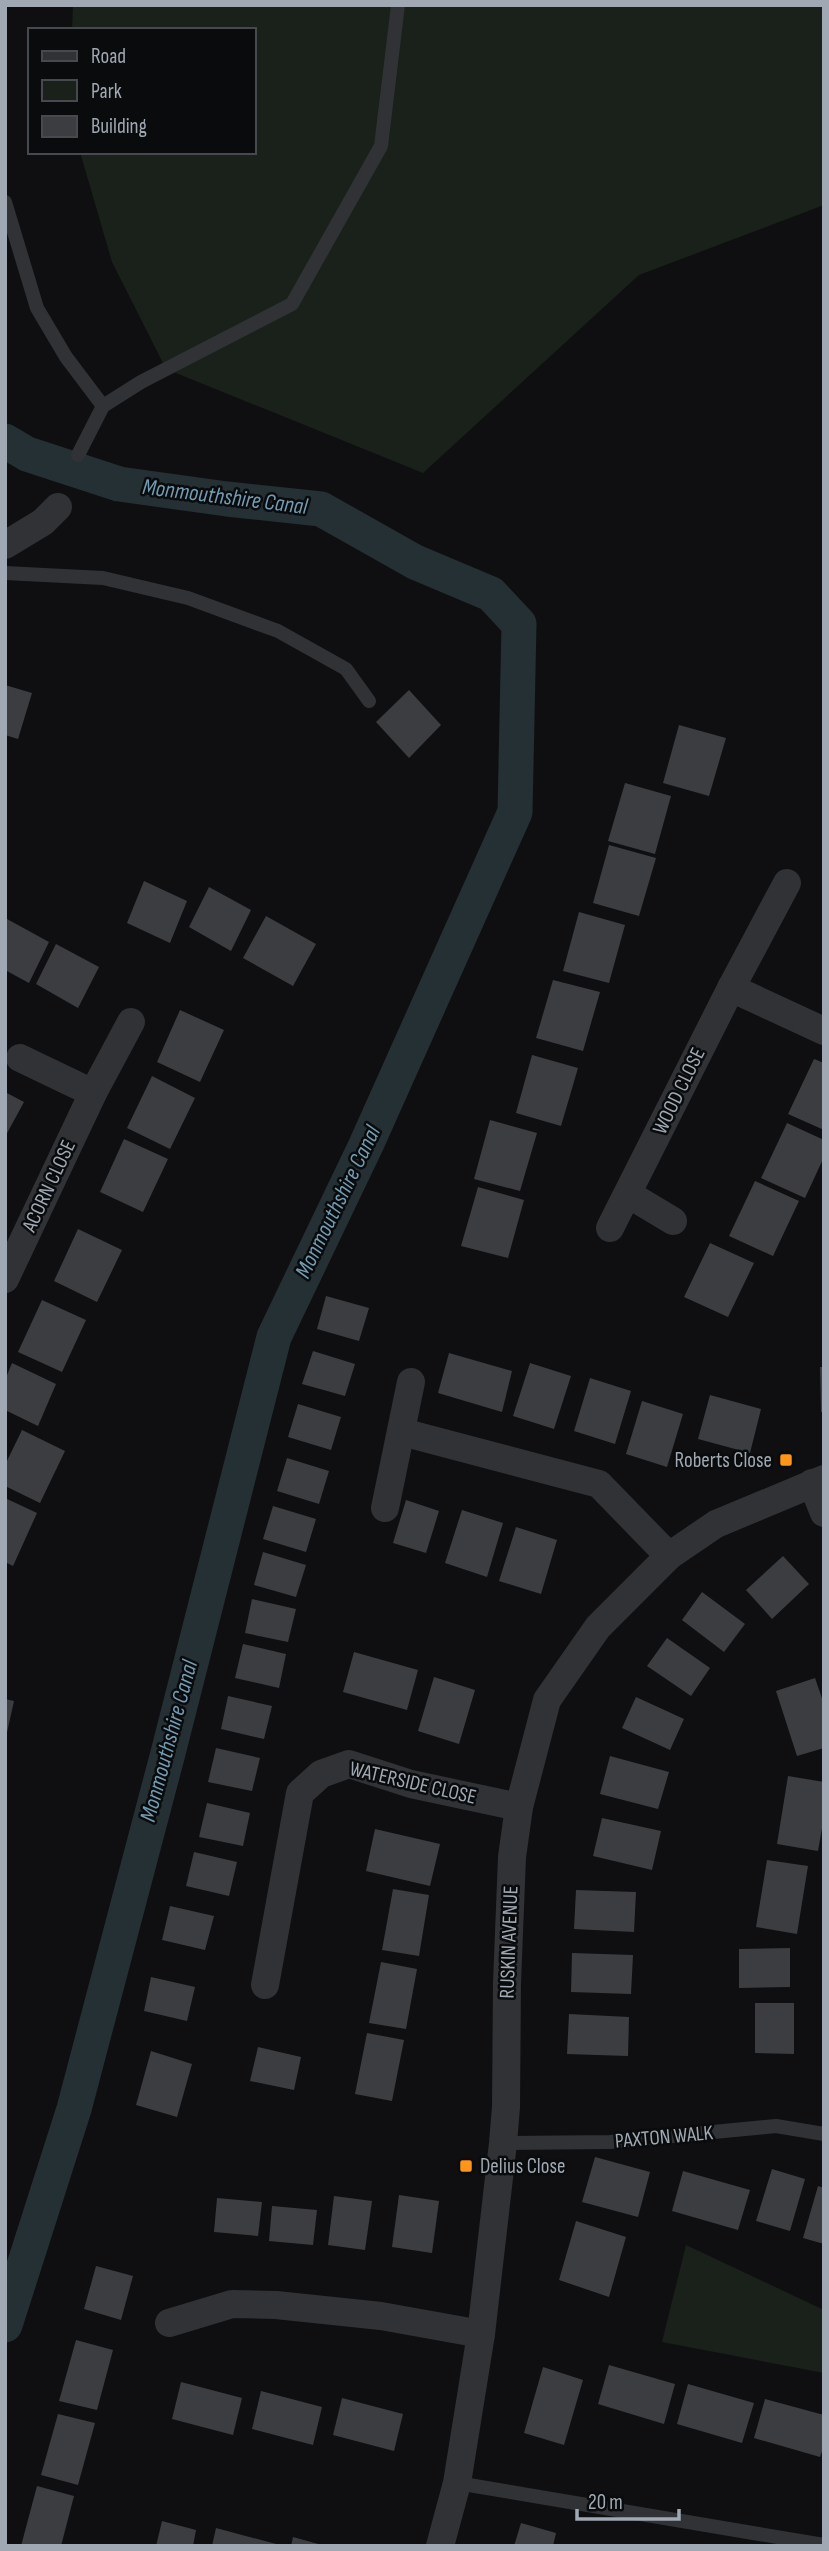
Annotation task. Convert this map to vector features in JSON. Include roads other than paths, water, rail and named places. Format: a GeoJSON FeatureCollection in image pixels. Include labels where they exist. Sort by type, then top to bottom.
{"type":"FeatureCollection","features":[{"type":"Feature","properties":{"kind":"street"},"geometry":{"type":"LineString","coordinates":[[5,545],[50,515]]}},
{"type":"Feature","properties":{"kind":"street","name":"WOOD CLOSE"},"geometry":{"type":"LineString","coordinates":[[610,1228],[787,883]]}},
{"type":"Feature","properties":{"kind":"street"},"geometry":{"type":"LineString","coordinates":[[731,988],[824,1031]]}},
{"type":"Feature","properties":{"kind":"street","name":"ACORN CLOSE"},"geometry":{"type":"LineString","coordinates":[[5,1279],[93,1093],[131,1022]]}},
{"type":"Feature","properties":{"kind":"street"},"geometry":{"type":"LineString","coordinates":[[13,1054],[93,1093]]}},
{"type":"Feature","properties":{"kind":"street"},"geometry":{"type":"LineString","coordinates":[[628,1194],[673,1221]]}},
{"type":"Feature","properties":{"kind":"street"},"geometry":{"type":"LineString","coordinates":[[385,1508],[411,1382]]}},
{"type":"Feature","properties":{"kind":"street"},"geometry":{"type":"LineString","coordinates":[[402,1432],[599,1484],[669,1556]]}},
{"type":"Feature","properties":{"kind":"street"},"geometry":{"type":"LineString","coordinates":[[818,1481],[824,1513]]}},
{"type":"Feature","properties":{"kind":"street","name":"RUSKIN AVENUE"},"geometry":{"type":"LineString","coordinates":[[440,2546],[457,2483],[481,2334],[503,2143],[512,1871],[519,1807],[547,1700],[598,1627],[669,1556],[716,1524],[818,1481]]}},
{"type":"Feature","properties":{"kind":"street","name":"WATERSIDE CLOSE"},"geometry":{"type":"LineString","coordinates":[[265,1985],[300,1793],[321,1774],[349,1764],[411,1784],[519,1807]]}},
{"type":"Feature","properties":{"kind":"street"},"geometry":{"type":"LineString","coordinates":[[169,2323],[232,2304],[276,2305],[381,2316],[481,2334]]}},
{"type":"Feature","properties":{"kind":"lane"},"geometry":{"type":"LineString","coordinates":[[78,455],[103,406],[141,382],[292,304],[381,146],[398,5]]}},
{"type":"Feature","properties":{"kind":"lane"},"geometry":{"type":"LineString","coordinates":[[5,202],[37,308],[66,357],[103,406]]}},
{"type":"Feature","properties":{"kind":"lane"},"geometry":{"type":"LineString","coordinates":[[5,573],[103,578],[188,598],[278,631],[346,669],[369,701]]}},
{"type":"Feature","properties":{"kind":"lane","name":"PAXTON WALK"},"geometry":{"type":"LineString","coordinates":[[503,2143],[610,2142],[776,2126],[824,2134]]}},
{"type":"Feature","properties":{"kind":"lane"},"geometry":{"type":"LineString","coordinates":[[457,2483],[824,2545]]}},
{"type":"Feature","properties":{"kind":"waterway","name":"Monmouthshire Canal"},"geometry":{"type":"LineString","coordinates":[[5,441],[27,454],[119,484],[321,509],[415,562],[491,594],[519,624],[515,812],[366,1145],[274,1337],[74,2109],[5,2325]]}},
{"type":"Feature","properties":{"kind":"place","name":"Roberts Close"},"geometry":{"type":"Point","coordinates":[786,1460]}},
{"type":"Feature","properties":{"kind":"place","name":"Delius Close"},"geometry":{"type":"Point","coordinates":[466,2166]}}]}
